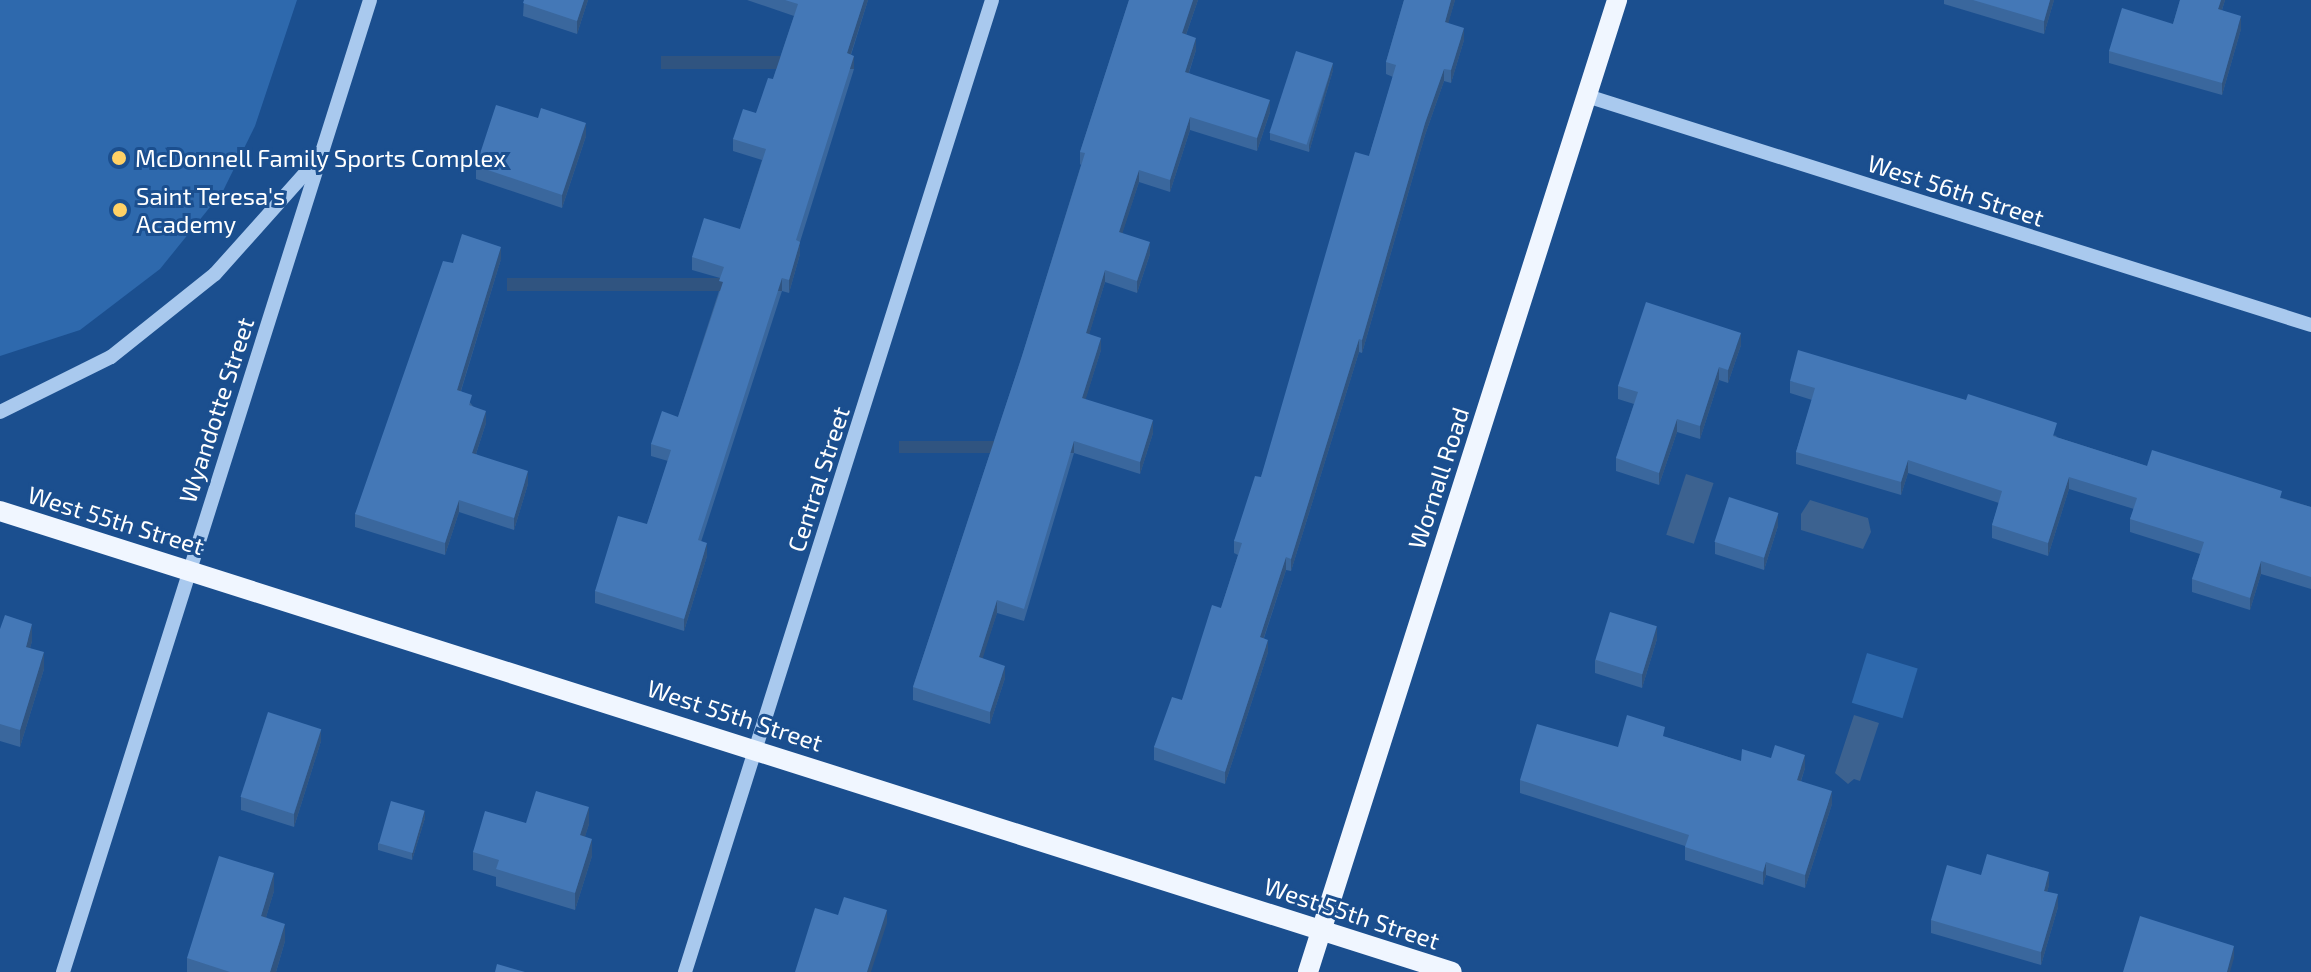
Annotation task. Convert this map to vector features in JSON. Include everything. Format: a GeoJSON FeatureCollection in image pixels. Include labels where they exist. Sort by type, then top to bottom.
{"type":"FeatureCollection","features":[{"type":"Feature","properties":{"kind":"main road","name":"Wornall Road"},"geometry":{"type":"LineString","coordinates":[[1308,972],[1617,0]]}},
{"type":"Feature","properties":{"kind":"main road","name":"West 55th Street"},"geometry":{"type":"LineString","coordinates":[[0,511],[755,748],[1452,972]]}},
{"type":"Feature","properties":{"kind":"street","name":"Wyandotte Street"},"geometry":{"type":"LineString","coordinates":[[63,972],[187,570],[370,0]]}},
{"type":"Feature","properties":{"kind":"street","name":"Central Street"},"geometry":{"type":"LineString","coordinates":[[685,972],[992,0]]}},
{"type":"Feature","properties":{"kind":"street","name":"West 56th Street"},"geometry":{"type":"LineString","coordinates":[[1587,96],[2311,325]]}},
{"type":"Feature","properties":{"kind":"street"},"geometry":{"type":"LineString","coordinates":[[0,412],[111,357],[215,274],[320,157]]}},
{"type":"Feature","properties":{"kind":"shaded area","name":"McDonnell Family Sports Complex"},"geometry":{"type":"Polygon","coordinates":[[[0,0],[297,0],[255,126],[223,191],[160,269],[80,330],[0,356],[0,0]]]}},
{"type":"Feature","properties":{"kind":"shaded area"},"geometry":{"type":"Polygon","coordinates":[[[1686,474],[1714,483],[1694,544],[1666,535],[1686,474]]]}},
{"type":"Feature","properties":{"kind":"shaded area"},"geometry":{"type":"Polygon","coordinates":[[[1810,500],[1868,518],[1871,532],[1863,549],[1801,530],[1801,514],[1810,500]]]}},
{"type":"Feature","properties":{"kind":"shaded area"},"geometry":{"type":"Polygon","coordinates":[[[1867,653],[1918,668],[1902,718],[1852,703],[1867,653]]]}},
{"type":"Feature","properties":{"kind":"shaded area"},"geometry":{"type":"Polygon","coordinates":[[[1854,715],[1879,723],[1860,781],[1854,779],[1848,784],[1835,773],[1854,715]]]}},
{"type":"Feature","properties":{"kind":"building"},"geometry":{"type":"Polygon","coordinates":[[[524,0],[584,0],[577,21],[523,3],[524,0]]]}},
{"type":"Feature","properties":{"kind":"building"},"geometry":{"type":"Polygon","coordinates":[[[785,0],[864,0],[847,53],[854,56],[796,240],[800,242],[789,280],[782,278],[698,540],[707,543],[684,619],[595,591],[618,516],[647,524],[671,450],[651,444],[662,411],[678,417],[723,282],[719,281],[724,267],[692,257],[704,218],[740,229],[766,149],[733,139],[743,109],[756,113],[768,78],[773,79],[798,4],[785,0]]]}},
{"type":"Feature","properties":{"kind":"building"},"geometry":{"type":"Polygon","coordinates":[[[1129,0],[1193,0],[1182,33],[1196,38],[1185,72],[1270,100],[1257,138],[1190,117],[1170,180],[1139,170],[1119,232],[1150,242],[1137,281],[1105,270],[1086,333],[1101,338],[1082,398],[1153,420],[1140,462],[1074,441],[1024,609],[997,600],[979,657],[1005,666],[990,712],[913,687],[1022,356],[1085,153],[1080,152],[1129,0]]]}},
{"type":"Feature","properties":{"kind":"building"},"geometry":{"type":"Polygon","coordinates":[[[1404,0],[1451,0],[1445,22],[1464,28],[1451,70],[1444,69],[1425,123],[1362,340],[1359,339],[1291,559],[1286,557],[1260,637],[1268,640],[1225,772],[1154,747],[1172,697],[1182,700],[1212,605],[1221,608],[1242,543],[1234,541],[1255,476],[1261,477],[1355,152],[1369,156],[1396,65],[1386,62],[1404,0]]]}},
{"type":"Feature","properties":{"kind":"building"},"geometry":{"type":"Polygon","coordinates":[[[1973,0],[2050,0],[2044,21],[1973,0]]]}},
{"type":"Feature","properties":{"kind":"building"},"geometry":{"type":"Polygon","coordinates":[[[2180,0],[2221,0],[2218,9],[2241,16],[2222,83],[2109,51],[2122,8],[2173,24],[2180,0]]]}},
{"type":"Feature","properties":{"kind":"building"},"geometry":{"type":"Polygon","coordinates":[[[1296,51],[1333,63],[1307,145],[1269,133],[1296,51]]]}},
{"type":"Feature","properties":{"kind":"building"},"geometry":{"type":"Polygon","coordinates":[[[496,105],[538,118],[541,108],[586,123],[562,195],[476,166],[496,105]]]}},
{"type":"Feature","properties":{"kind":"building"},"geometry":{"type":"Polygon","coordinates":[[[462,234],[501,247],[457,390],[472,395],[469,405],[486,411],[472,453],[528,471],[514,518],[459,500],[445,543],[355,514],[443,261],[453,263],[462,234]]]}},
{"type":"Feature","properties":{"kind":"building"},"geometry":{"type":"Polygon","coordinates":[[[1646,302],[1741,333],[1728,370],[1719,367],[1700,426],[1677,419],[1659,473],[1616,458],[1638,392],[1618,386],[1646,302]]]}},
{"type":"Feature","properties":{"kind":"building"},"geometry":{"type":"Polygon","coordinates":[[[1798,350],[1966,400],[1968,394],[2057,423],[2053,436],[2147,466],[2152,450],[2282,491],[2280,498],[2311,507],[2311,577],[2261,561],[2250,598],[2192,579],[2204,542],[2130,519],[2137,498],[2069,477],[2048,543],[1992,525],[2002,491],[1908,460],[1901,482],[1796,452],[1815,388],[1790,381],[1798,350]]]}},
{"type":"Feature","properties":{"kind":"building"},"geometry":{"type":"Polygon","coordinates":[[[1729,497],[1778,513],[1764,558],[1714,542],[1729,497]]]}},
{"type":"Feature","properties":{"kind":"building"},"geometry":{"type":"Polygon","coordinates":[[[1610,612],[1657,626],[1642,674],[1595,660],[1610,612]]]}},
{"type":"Feature","properties":{"kind":"building"},"geometry":{"type":"Polygon","coordinates":[[[5,615],[32,624],[26,647],[44,652],[20,730],[0,724],[0,629],[5,615]]]}},
{"type":"Feature","properties":{"kind":"building"},"geometry":{"type":"Polygon","coordinates":[[[268,712],[321,729],[294,814],[240,797],[268,712]]]}},
{"type":"Feature","properties":{"kind":"building"},"geometry":{"type":"Polygon","coordinates":[[[1627,715],[1665,727],[1663,736],[1741,761],[1742,749],[1771,758],[1775,745],[1805,755],[1797,780],[1832,791],[1805,875],[1766,862],[1763,872],[1685,847],[1689,835],[1520,780],[1537,724],[1618,747],[1627,715]]]}},
{"type":"Feature","properties":{"kind":"building"},"geometry":{"type":"Polygon","coordinates":[[[536,791],[589,807],[580,835],[592,839],[575,893],[496,869],[499,860],[473,852],[485,811],[526,823],[536,791]]]}},
{"type":"Feature","properties":{"kind":"building"},"geometry":{"type":"Polygon","coordinates":[[[391,801],[425,811],[413,853],[379,843],[391,801]]]}},
{"type":"Feature","properties":{"kind":"building"},"geometry":{"type":"Polygon","coordinates":[[[1987,854],[2049,872],[2044,891],[2058,894],[2041,952],[1931,920],[1947,865],[1981,875],[1987,854]]]}},
{"type":"Feature","properties":{"kind":"building"},"geometry":{"type":"Polygon","coordinates":[[[219,856],[274,873],[261,916],[285,924],[270,972],[230,972],[187,958],[219,856]]]}},
{"type":"Feature","properties":{"kind":"building"},"geometry":{"type":"Polygon","coordinates":[[[844,897],[887,910],[867,972],[795,972],[815,908],[838,915],[844,897]]]}},
{"type":"Feature","properties":{"kind":"building"},"geometry":{"type":"Polygon","coordinates":[[[2140,916],[2234,946],[2227,972],[2123,972],[2140,916]]]}},
{"type":"Feature","properties":{"kind":"building"},"geometry":{"type":"Polygon","coordinates":[[[497,964],[525,972],[495,972],[497,964]]]}},
{"type":"Feature","properties":{"kind":"place","name":"McDonnell Family Sports Complex"},"geometry":{"type":"Point","coordinates":[119,158]}},
{"type":"Feature","properties":{"kind":"place","name":"Saint Teresa's Academy"},"geometry":{"type":"Point","coordinates":[120,210]}}]}
